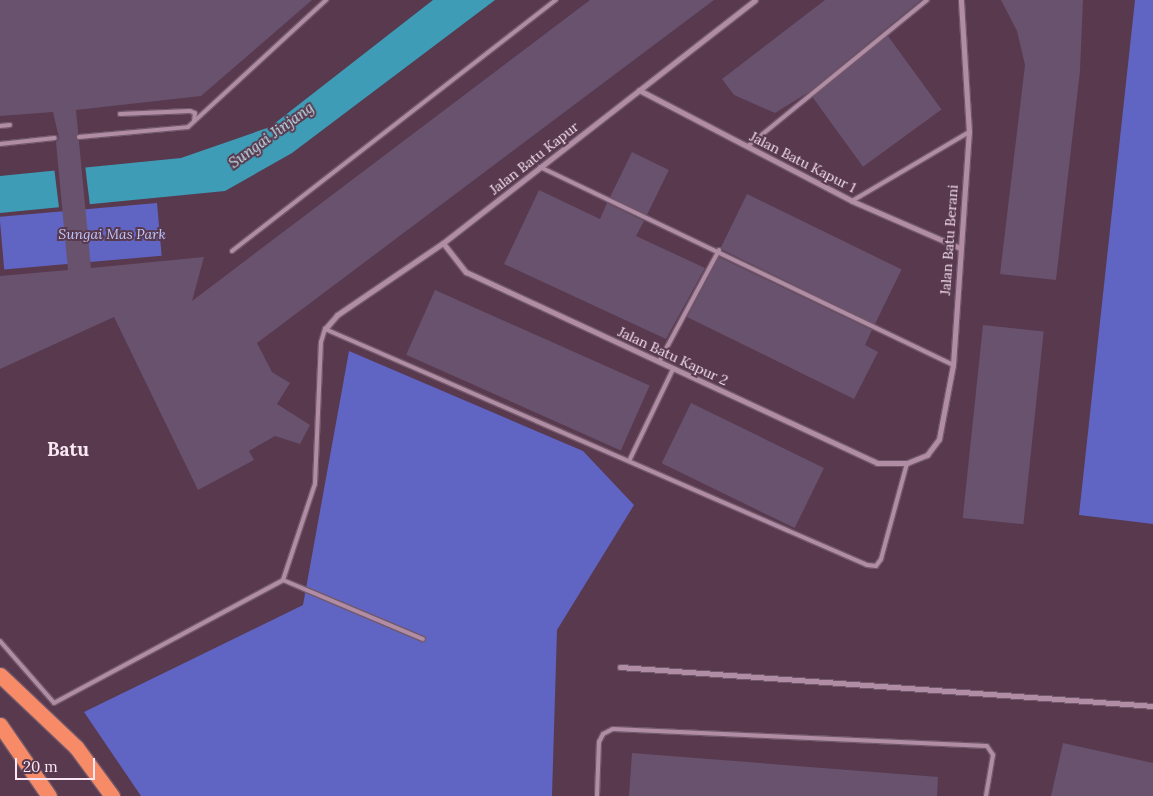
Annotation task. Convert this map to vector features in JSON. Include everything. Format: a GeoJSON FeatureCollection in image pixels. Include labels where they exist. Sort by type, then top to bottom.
{"type":"FeatureCollection","features":[{"type":"Feature","properties":{"kind":"highway"},"geometry":{"type":"LineString","coordinates":[[0,675],[76,747],[112,796]]}},
{"type":"Feature","properties":{"kind":"highway"},"geometry":{"type":"LineString","coordinates":[[0,725],[49,796]]}},
{"type":"Feature","properties":{"kind":"street","name":"Jalan Batu Kapur"},"geometry":{"type":"LineString","coordinates":[[325,329],[338,315],[443,243],[755,0]]}},
{"type":"Feature","properties":{"kind":"street","name":"Jalan Batu Berani"},"geometry":{"type":"LineString","coordinates":[[907,463],[927,455],[939,439],[953,365],[969,132],[961,0]]}},
{"type":"Feature","properties":{"kind":"street","name":"Jalan Batu Kapur 1"},"geometry":{"type":"LineString","coordinates":[[640,90],[852,201],[960,248]]}},
{"type":"Feature","properties":{"kind":"street","name":"Jalan Batu Kapur 2"},"geometry":{"type":"LineString","coordinates":[[443,243],[466,272],[877,463],[907,463]]}},
{"type":"Feature","properties":{"kind":"street"},"geometry":{"type":"LineString","coordinates":[[620,667],[1153,706]]}},
{"type":"Feature","properties":{"kind":"lane"},"geometry":{"type":"LineString","coordinates":[[79,137],[188,127],[326,0]]}},
{"type":"Feature","properties":{"kind":"lane"},"geometry":{"type":"LineString","coordinates":[[232,251],[556,0]]}},
{"type":"Feature","properties":{"kind":"lane"},"geometry":{"type":"LineString","coordinates":[[748,146],[927,0]]}},
{"type":"Feature","properties":{"kind":"lane"},"geometry":{"type":"LineString","coordinates":[[120,114],[190,111],[195,114],[194,121]]}},
{"type":"Feature","properties":{"kind":"lane"},"geometry":{"type":"LineString","coordinates":[[0,126],[10,125]]}},
{"type":"Feature","properties":{"kind":"lane"},"geometry":{"type":"LineString","coordinates":[[852,201],[969,132]]}},
{"type":"Feature","properties":{"kind":"lane"},"geometry":{"type":"LineString","coordinates":[[0,144],[55,138]]}},
{"type":"Feature","properties":{"kind":"lane"},"geometry":{"type":"LineString","coordinates":[[540,167],[719,250],[953,365]]}},
{"type":"Feature","properties":{"kind":"lane"},"geometry":{"type":"LineString","coordinates":[[659,362],[719,250]]}},
{"type":"Feature","properties":{"kind":"lane"},"geometry":{"type":"LineString","coordinates":[[0,641],[54,703],[283,580],[315,484],[321,342],[325,329],[629,460],[867,566],[876,566],[907,463]]}},
{"type":"Feature","properties":{"kind":"lane"},"geometry":{"type":"LineString","coordinates":[[629,460],[673,369]]}},
{"type":"Feature","properties":{"kind":"lane"},"geometry":{"type":"LineString","coordinates":[[283,580],[423,639]]}},
{"type":"Feature","properties":{"kind":"lane"},"geometry":{"type":"LineString","coordinates":[[597,796],[599,742],[603,734],[613,729],[987,746],[993,755],[986,796]]}},
{"type":"Feature","properties":{"kind":"green space"},"geometry":{"type":"Polygon","coordinates":[[[1135,0],[1153,0],[1153,524],[1079,515],[1135,0]]]}},
{"type":"Feature","properties":{"kind":"green space","name":"Sungai Mas Park"},"geometry":{"type":"Polygon","coordinates":[[[157,203],[162,256],[4,270],[0,217],[157,203]]]}},
{"type":"Feature","properties":{"kind":"green space"},"geometry":{"type":"Polygon","coordinates":[[[349,351],[583,451],[634,505],[557,630],[552,796],[141,796],[84,712],[303,605],[349,351]]]}},
{"type":"Feature","properties":{"kind":"water","name":"Sungai Jinjang"},"geometry":{"type":"Polygon","coordinates":[[[433,0],[495,0],[292,153],[225,191],[0,213],[0,176],[181,158],[270,127],[433,0]]]}},
{"type":"Feature","properties":{"kind":"pier"},"geometry":{"type":"Polygon","coordinates":[[[85,165],[90,207],[59,210],[54,169],[85,165]]]}},
{"type":"Feature","properties":{"kind":"building"},"geometry":{"type":"Polygon","coordinates":[[[0,0],[312,0],[201,96],[76,110],[91,268],[204,257],[192,301],[590,0],[714,0],[257,343],[272,372],[290,383],[277,404],[310,425],[300,444],[275,436],[249,451],[254,460],[198,490],[114,317],[0,369],[0,276],[68,270],[56,142],[59,138],[53,112],[0,116],[0,0]]]}},
{"type":"Feature","properties":{"kind":"building"},"geometry":{"type":"Polygon","coordinates":[[[825,0],[921,0],[809,92],[775,113],[734,95],[722,79],[825,0]]]}},
{"type":"Feature","properties":{"kind":"building"},"geometry":{"type":"Polygon","coordinates":[[[1001,0],[1083,0],[1080,71],[1056,280],[1000,274],[1025,65],[1017,31],[1001,0]]]}},
{"type":"Feature","properties":{"kind":"building"},"geometry":{"type":"Polygon","coordinates":[[[888,36],[941,110],[863,167],[810,93],[888,36]]]}},
{"type":"Feature","properties":{"kind":"building"},"geometry":{"type":"Polygon","coordinates":[[[632,152],[669,170],[647,215],[610,197],[632,152]]]}},
{"type":"Feature","properties":{"kind":"building"},"geometry":{"type":"Polygon","coordinates":[[[539,190],[600,219],[607,203],[644,221],[636,236],[705,268],[666,339],[504,264],[539,190]]]}},
{"type":"Feature","properties":{"kind":"building"},"geometry":{"type":"Polygon","coordinates":[[[747,194],[902,269],[875,324],[720,249],[747,194]]]}},
{"type":"Feature","properties":{"kind":"building"},"geometry":{"type":"Polygon","coordinates":[[[719,257],[872,330],[865,345],[878,352],[854,399],[687,317],[719,257]]]}},
{"type":"Feature","properties":{"kind":"building"},"geometry":{"type":"Polygon","coordinates":[[[435,290],[650,386],[621,450],[406,355],[435,290]]]}},
{"type":"Feature","properties":{"kind":"building"},"geometry":{"type":"Polygon","coordinates":[[[983,325],[1044,331],[1023,524],[963,518],[983,325]]]}},
{"type":"Feature","properties":{"kind":"building"},"geometry":{"type":"Polygon","coordinates":[[[691,403],[824,468],[795,528],[662,463],[691,403]]]}},
{"type":"Feature","properties":{"kind":"building"},"geometry":{"type":"Polygon","coordinates":[[[1063,743],[1153,763],[1153,796],[1051,796],[1063,743]]]}},
{"type":"Feature","properties":{"kind":"building"},"geometry":{"type":"Polygon","coordinates":[[[632,753],[938,777],[937,796],[629,796],[632,753]]]}},
{"type":"Feature","properties":{"kind":"district","name":"Batu"},"geometry":{"type":"Point","coordinates":[68,450]}}]}
